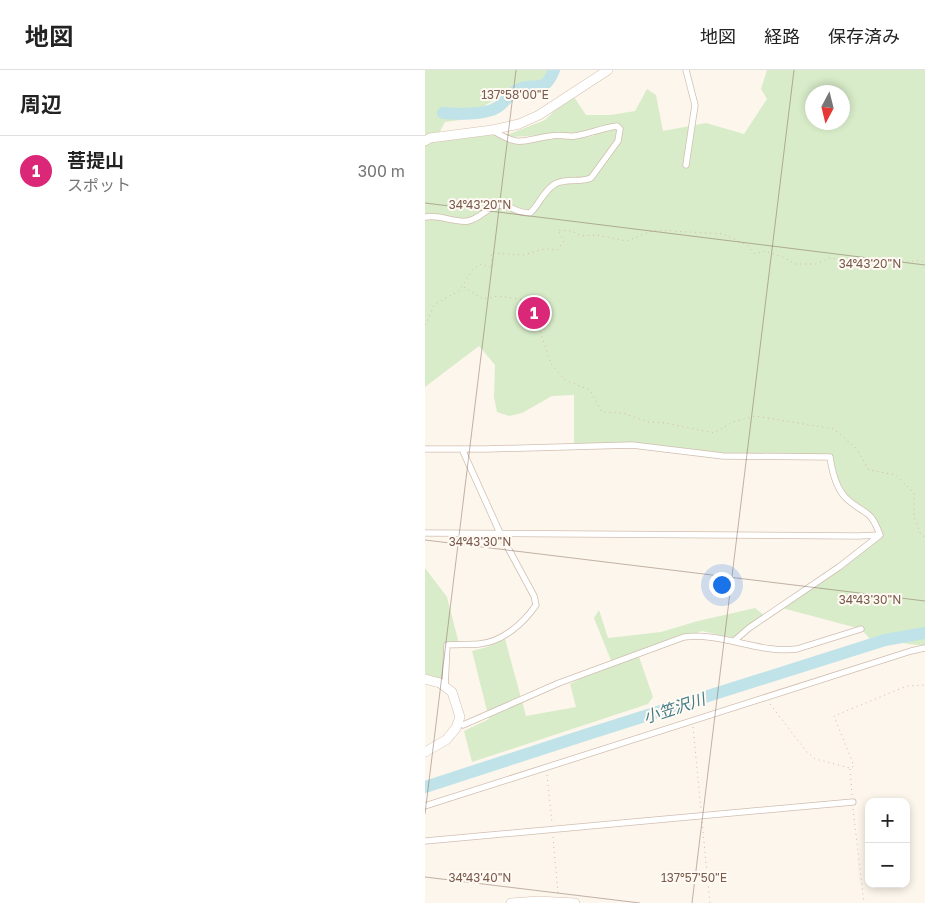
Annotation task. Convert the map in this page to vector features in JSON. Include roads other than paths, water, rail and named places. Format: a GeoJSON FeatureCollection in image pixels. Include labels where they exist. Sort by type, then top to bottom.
{"type":"FeatureCollection","features":[{"type":"Feature","properties":{"kind":"street"},"geometry":{"type":"LineString","coordinates":[[425,141],[430,138],[492,130],[519,124],[539,115],[608,70]]}},
{"type":"Feature","properties":{"kind":"street"},"geometry":{"type":"LineString","coordinates":[[686,70],[695,105],[686,165]]}},
{"type":"Feature","properties":{"kind":"street"},"geometry":{"type":"LineString","coordinates":[[425,217],[469,221],[499,205],[522,213],[530,213],[537,206],[543,194],[556,184],[591,178],[618,141],[620,129],[617,126],[602,128],[587,134],[572,136],[552,135],[517,142],[511,141],[492,130]]}},
{"type":"Feature","properties":{"kind":"street"},"geometry":{"type":"LineString","coordinates":[[425,449],[632,445],[723,456],[830,457],[831,466],[841,492],[848,500],[870,514],[875,520],[880,535]]}},
{"type":"Feature","properties":{"kind":"street"},"geometry":{"type":"LineString","coordinates":[[445,686],[447,645],[481,644],[491,641],[519,625],[536,605],[535,596],[500,533],[462,449]]}},
{"type":"Feature","properties":{"kind":"street"},"geometry":{"type":"LineString","coordinates":[[425,533],[880,535]]}},
{"type":"Feature","properties":{"kind":"street"},"geometry":{"type":"LineString","coordinates":[[734,641],[749,628],[839,567],[880,535]]}},
{"type":"Feature","properties":{"kind":"street"},"geometry":{"type":"LineString","coordinates":[[463,725],[559,683],[684,637],[704,636],[764,649],[787,650],[797,649],[861,629]]}},
{"type":"Feature","properties":{"kind":"street"},"geometry":{"type":"LineString","coordinates":[[425,806],[764,696],[911,650],[925,648]]}},
{"type":"Feature","properties":{"kind":"street"},"geometry":{"type":"LineString","coordinates":[[425,679],[440,683],[452,692],[460,717],[456,728],[446,740],[425,752]]}},
{"type":"Feature","properties":{"kind":"street"},"geometry":{"type":"LineString","coordinates":[[425,841],[853,802]]}},
{"type":"Feature","properties":{"kind":"street"},"geometry":{"type":"LineString","coordinates":[[511,903],[538,901],[575,903]]}},
{"type":"Feature","properties":{"kind":"waterway"},"geometry":{"type":"LineString","coordinates":[[443,113],[470,114],[491,110],[499,106],[517,90],[546,83],[554,70]]}},
{"type":"Feature","properties":{"kind":"waterway","name":"小笠沢川"},"geometry":{"type":"LineString","coordinates":[[425,787],[885,640],[925,633]]}},
{"type":"Feature","properties":{"kind":"place","name":"菩提山"},"geometry":{"type":"Point","coordinates":[534,313]}}]}
